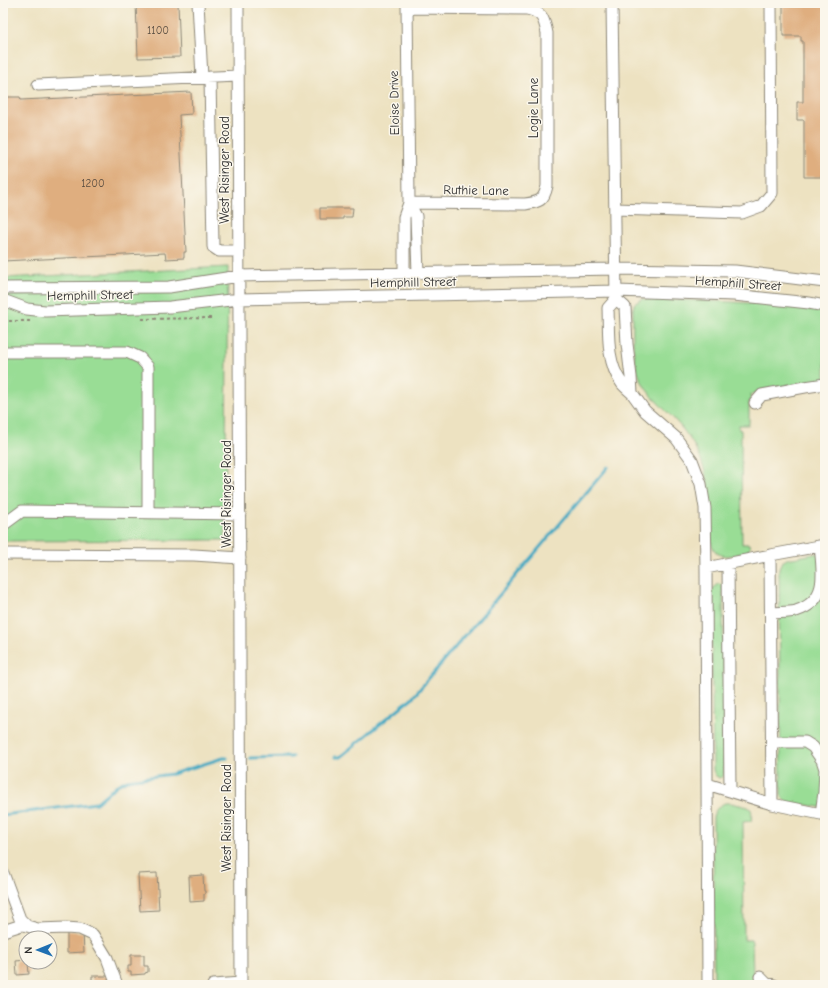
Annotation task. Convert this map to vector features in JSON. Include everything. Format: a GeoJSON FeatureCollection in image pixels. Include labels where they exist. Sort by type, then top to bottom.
{"type":"FeatureCollection","features":[{"type":"Feature","properties":{"kind":"street"},"geometry":{"type":"LineString","coordinates":[[198,3],[206,77],[213,247],[219,251],[239,251]]}},
{"type":"Feature","properties":{"kind":"street","name":"West Risinger Road"},"geometry":{"type":"LineString","coordinates":[[238,3],[241,984]]}},
{"type":"Feature","properties":{"kind":"street"},"geometry":{"type":"LineString","coordinates":[[612,3],[616,269],[616,295],[608,308],[609,348],[612,365],[621,383],[632,393],[645,411],[676,438],[692,460],[701,484],[705,508],[708,985]]}},
{"type":"Feature","properties":{"kind":"street"},"geometry":{"type":"LineString","coordinates":[[615,209],[742,212],[761,206],[772,193],[771,3]]}},
{"type":"Feature","properties":{"kind":"street","name":"Logie Lane"},"geometry":{"type":"LineString","coordinates":[[407,5],[527,9],[536,11],[542,16],[547,33],[547,186],[546,194],[542,199]]}},
{"type":"Feature","properties":{"kind":"street","name":"Eloise Drive"},"geometry":{"type":"LineString","coordinates":[[404,273],[404,218],[410,203],[407,5]]}},
{"type":"Feature","properties":{"kind":"street"},"geometry":{"type":"LineString","coordinates":[[38,84],[238,76]]}},
{"type":"Feature","properties":{"kind":"street","name":"Ruthie Lane"},"geometry":{"type":"LineString","coordinates":[[410,203],[525,204],[542,199]]}},
{"type":"Feature","properties":{"kind":"street","name":"Eloise Drive"},"geometry":{"type":"LineString","coordinates":[[410,203],[416,216],[418,273]]}},
{"type":"Feature","properties":{"kind":"street","name":"Hemphill Street"},"geometry":{"type":"LineString","coordinates":[[3,288],[169,287],[239,276],[616,269],[735,271],[825,282]]}},
{"type":"Feature","properties":{"kind":"street"},"geometry":{"type":"LineString","coordinates":[[616,295],[625,307],[632,393]]}},
{"type":"Feature","properties":{"kind":"street","name":"Hemphill Street"},"geometry":{"type":"LineString","coordinates":[[3,300],[27,309],[45,311],[170,307],[239,299],[616,295],[734,295],[825,306]]}},
{"type":"Feature","properties":{"kind":"street"},"geometry":{"type":"LineString","coordinates":[[3,352],[127,352],[140,358],[148,367],[148,512]]}},
{"type":"Feature","properties":{"kind":"street"},"geometry":{"type":"LineString","coordinates":[[755,403],[762,395],[825,384]]}},
{"type":"Feature","properties":{"kind":"street"},"geometry":{"type":"LineString","coordinates":[[3,525],[22,511],[240,514]]}},
{"type":"Feature","properties":{"kind":"street"},"geometry":{"type":"LineString","coordinates":[[706,568],[823,546],[823,582],[818,597],[810,605],[795,611],[771,613]]}},
{"type":"Feature","properties":{"kind":"street"},"geometry":{"type":"LineString","coordinates":[[3,554],[194,555],[240,558]]}},
{"type":"Feature","properties":{"kind":"street"},"geometry":{"type":"LineString","coordinates":[[770,555],[772,804]]}},
{"type":"Feature","properties":{"kind":"street"},"geometry":{"type":"LineString","coordinates":[[728,564],[730,791]]}},
{"type":"Feature","properties":{"kind":"street"},"geometry":{"type":"LineString","coordinates":[[707,784],[772,804],[823,814],[824,769],[822,760],[813,747],[805,742],[772,742]]}},
{"type":"Feature","properties":{"kind":"street"},"geometry":{"type":"LineString","coordinates":[[3,872],[20,920],[27,926],[38,929],[66,928],[80,930],[93,935],[107,958],[117,985]]}},
{"type":"Feature","properties":{"kind":"street"},"geometry":{"type":"LineString","coordinates":[[3,931],[25,924]]}},
{"type":"Feature","properties":{"kind":"street"},"geometry":{"type":"LineString","coordinates":[[760,977],[766,983],[774,985]]}},
{"type":"Feature","properties":{"kind":"street"},"geometry":{"type":"LineString","coordinates":[[213,985],[241,984]]}},
{"type":"Feature","properties":{"kind":"green space"},"geometry":{"type":"Polygon","coordinates":[[[228,267],[225,540],[3,541],[3,278],[228,267]]]}},
{"type":"Feature","properties":{"kind":"green space"},"geometry":{"type":"Polygon","coordinates":[[[642,299],[764,304],[770,306],[775,305],[825,312],[825,379],[753,393],[750,396],[749,402],[749,424],[739,425],[739,430],[741,430],[742,544],[749,544],[750,548],[745,552],[725,556],[718,554],[715,551],[711,542],[710,508],[706,474],[698,453],[683,429],[650,394],[639,375],[634,354],[633,310],[634,304],[642,299]]]}},
{"type":"Feature","properties":{"kind":"green space"},"geometry":{"type":"Polygon","coordinates":[[[825,552],[825,808],[788,802],[784,800],[781,795],[779,569],[782,562],[787,559],[825,552]]]}},
{"type":"Feature","properties":{"kind":"green space"},"geometry":{"type":"Polygon","coordinates":[[[717,584],[722,585],[723,589],[724,774],[719,778],[715,775],[713,770],[711,595],[717,584]]]}},
{"type":"Feature","properties":{"kind":"green space"},"geometry":{"type":"Polygon","coordinates":[[[725,803],[748,807],[751,809],[752,813],[751,821],[743,822],[744,940],[751,940],[752,942],[753,976],[756,985],[714,985],[713,817],[717,808],[725,803]]]}},
{"type":"Feature","properties":{"kind":"building"},"geometry":{"type":"Polygon","coordinates":[[[136,3],[178,3],[180,57],[138,58],[136,3]]]}},
{"type":"Feature","properties":{"kind":"building"},"geometry":{"type":"Polygon","coordinates":[[[783,3],[825,3],[825,177],[804,177],[804,120],[797,120],[797,102],[803,102],[803,41],[801,41],[801,36],[783,36],[783,3]]]}},
{"type":"Feature","properties":{"kind":"building"},"geometry":{"type":"Polygon","coordinates":[[[191,92],[192,114],[179,115],[186,252],[184,252],[184,258],[166,259],[165,253],[3,261],[3,97],[20,97],[21,100],[191,92]]]}},
{"type":"Feature","properties":{"kind":"building"},"geometry":{"type":"Polygon","coordinates":[[[320,208],[353,208],[352,217],[343,217],[343,219],[320,219],[320,208]]]}},
{"type":"Feature","properties":{"kind":"building"},"geometry":{"type":"Polygon","coordinates":[[[157,873],[159,910],[140,911],[138,874],[157,873]]]}},
{"type":"Feature","properties":{"kind":"building"},"geometry":{"type":"Polygon","coordinates":[[[203,875],[205,891],[204,901],[190,902],[189,876],[203,875]]]}},
{"type":"Feature","properties":{"kind":"building"},"geometry":{"type":"Polygon","coordinates":[[[67,931],[83,932],[84,952],[67,953],[67,931]]]}},
{"type":"Feature","properties":{"kind":"building"},"geometry":{"type":"Polygon","coordinates":[[[131,955],[144,955],[144,966],[148,966],[148,972],[145,974],[131,975],[131,972],[128,972],[128,966],[131,966],[131,955]]]}},
{"type":"Feature","properties":{"kind":"building"},"geometry":{"type":"Polygon","coordinates":[[[16,961],[18,961],[18,970],[29,970],[29,974],[17,975],[16,961]]]}},
{"type":"Feature","properties":{"kind":"building"},"geometry":{"type":"Polygon","coordinates":[[[92,976],[110,976],[110,985],[92,985],[92,976]]]}},
{"type":"Feature","properties":{"kind":"waterway"},"geometry":{"type":"LineString","coordinates":[[335,757],[340,757],[413,697],[608,467]]}},
{"type":"Feature","properties":{"kind":"waterway"},"geometry":{"type":"LineString","coordinates":[[250,758],[292,757]]}},
{"type":"Feature","properties":{"kind":"waterway"},"geometry":{"type":"LineString","coordinates":[[3,815],[96,803],[117,785],[127,780],[172,774],[227,758]]}}]}
